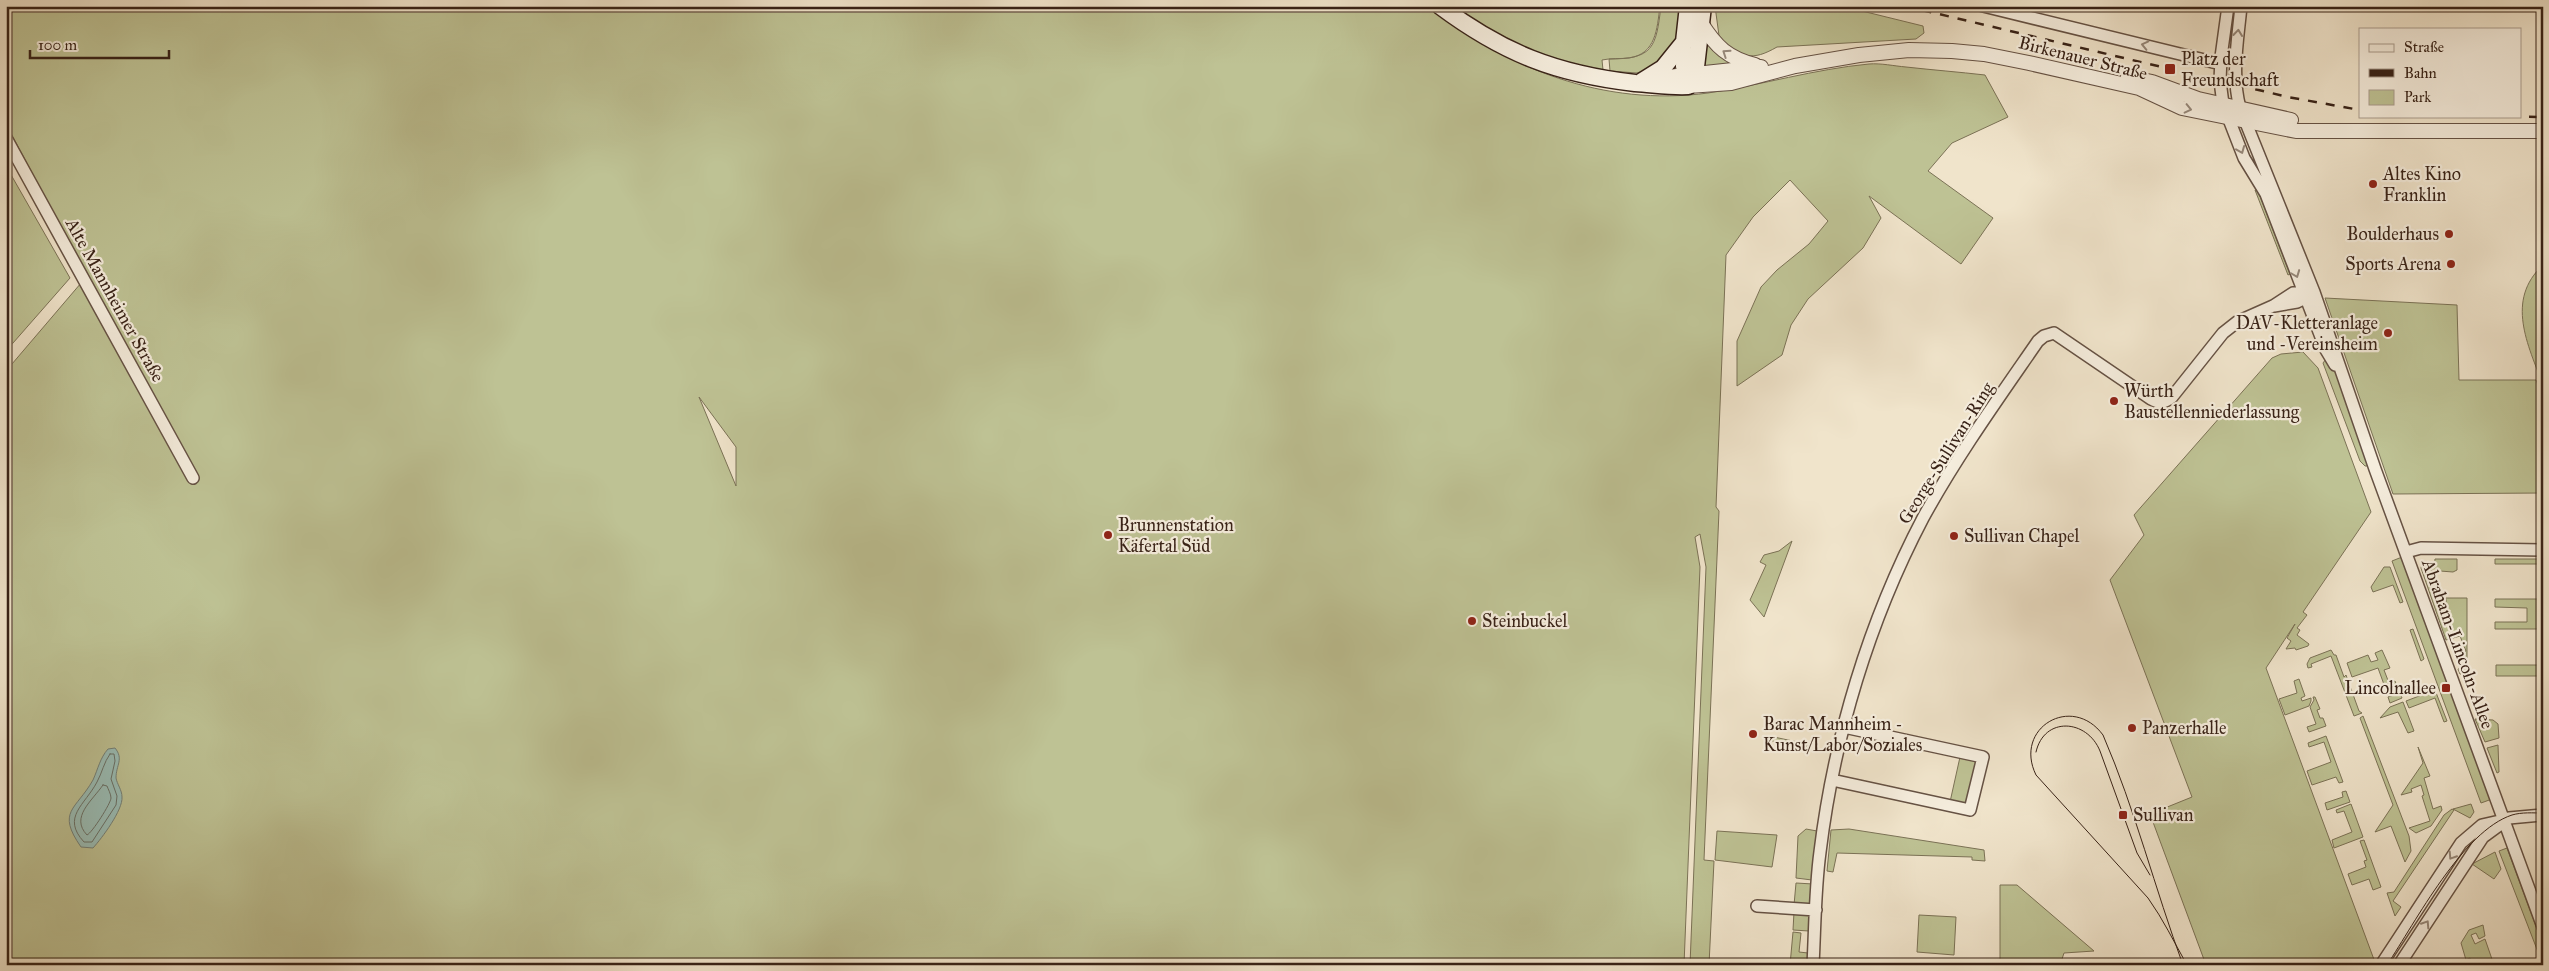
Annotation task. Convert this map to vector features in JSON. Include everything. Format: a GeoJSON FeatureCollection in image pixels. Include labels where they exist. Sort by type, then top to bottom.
{"type":"FeatureCollection","features":[{"type":"Feature","properties":{"kind":"main road"},"geometry":{"type":"LineString","coordinates":[[1440,6],[1489,39],[1527,58],[1565,72],[1609,80],[1643,81],[1656,86],[1689,79],[1696,67],[1703,6]]}},
{"type":"Feature","properties":{"kind":"main road"},"geometry":{"type":"LineString","coordinates":[[1643,81],[1663,68],[1684,42],[1688,6]]}},
{"type":"Feature","properties":{"kind":"street"},"geometry":{"type":"LineString","coordinates":[[1983,6],[2221,64]]}},
{"type":"Feature","properties":{"kind":"street","name":"Abraham-Lincoln-Allee"},"geometry":{"type":"LineString","coordinates":[[2228,6],[2221,64],[2223,104],[2244,158],[2266,194],[2341,372],[2543,927]]}},
{"type":"Feature","properties":{"kind":"street","name":"Abraham-Lincoln-Allee"},"geometry":{"type":"LineString","coordinates":[[2241,6],[2236,60],[2236,93],[2308,294]]}},
{"type":"Feature","properties":{"kind":"street","name":"Birkenauer Straße"},"geometry":{"type":"LineString","coordinates":[[1701,23],[1720,50],[1739,61],[1763,67]]}},
{"type":"Feature","properties":{"kind":"street"},"geometry":{"type":"LineString","coordinates":[[1684,42],[1689,79]]}},
{"type":"Feature","properties":{"kind":"street","name":"Birkenauer Straße"},"geometry":{"type":"LineString","coordinates":[[1689,79],[1730,83],[1794,66],[1859,55],[1909,50],[1984,54],[2013,51],[2152,82],[2175,92],[2296,121],[2318,129]]}},
{"type":"Feature","properties":{"kind":"street","name":"Birkenauer Straße"},"geometry":{"type":"LineString","coordinates":[[1984,54],[2139,88],[2182,108],[2296,131],[2318,129],[2543,131]]}},
{"type":"Feature","properties":{"kind":"street","name":"Birkenauer Straße"},"geometry":{"type":"LineString","coordinates":[[1689,79],[1763,67],[1794,66]]}},
{"type":"Feature","properties":{"kind":"street","name":"Alte Mannheimer Straße"},"geometry":{"type":"LineString","coordinates":[[6,138],[193,478]]}},
{"type":"Feature","properties":{"kind":"street","name":"George-Sullivan-Ring"},"geometry":{"type":"LineString","coordinates":[[1813,965],[1821,845],[1832,780],[1853,690],[1871,639],[1923,519],[1959,457],[2038,341],[2044,336],[2054,333],[2151,399],[2158,403],[2164,402],[2172,397],[2223,334],[2236,322],[2273,306],[2293,293],[2308,294]]}},
{"type":"Feature","properties":{"kind":"street"},"geometry":{"type":"LineString","coordinates":[[2406,552],[2421,548],[2543,550]]}},
{"type":"Feature","properties":{"kind":"street"},"geometry":{"type":"LineString","coordinates":[[1832,780],[1970,810],[1982,757],[1844,727]]}},
{"type":"Feature","properties":{"kind":"street"},"geometry":{"type":"LineString","coordinates":[[2381,965],[2461,843],[2471,833],[2519,816],[2543,815]]}},
{"type":"Feature","properties":{"kind":"street"},"geometry":{"type":"LineString","coordinates":[[2399,965],[2488,828]]}},
{"type":"Feature","properties":{"kind":"street"},"geometry":{"type":"LineString","coordinates":[[1757,906],[1816,910]]}},
{"type":"Feature","properties":{"kind":"green space"},"geometry":{"type":"Polygon","coordinates":[[[6,6],[1427,6],[1490,48],[1524,65],[1559,78],[1595,88],[1632,94],[1669,96],[1708,93],[1849,66],[1878,64],[1985,75],[2008,117],[1952,143],[1928,171],[1993,218],[1961,264],[1869,196],[1881,218],[1863,248],[1808,299],[1791,325],[1782,355],[1737,386],[1737,341],[1761,287],[1777,270],[1809,244],[1828,221],[1790,180],[1753,217],[1726,255],[1716,507],[1719,511],[1704,860],[1714,861],[1709,965],[1690,965],[1706,567],[1700,534],[1695,537],[1700,567],[1684,965],[6,965],[6,371],[87,276],[6,124],[6,6]],[[699,397],[736,486],[736,447],[699,397]]]}},
{"type":"Feature","properties":{"kind":"green space"},"geometry":{"type":"Polygon","coordinates":[[[1453,6],[1660,6],[1656,32],[1650,46],[1638,56],[1602,60],[1603,70],[1571,65],[1512,43],[1453,6]]]}},
{"type":"Feature","properties":{"kind":"green space"},"geometry":{"type":"Polygon","coordinates":[[[1661,6],[1681,6],[1677,38],[1670,51],[1651,69],[1637,73],[1610,71],[1609,59],[1635,57],[1650,48],[1657,32],[1661,6]]]}},
{"type":"Feature","properties":{"kind":"green space"},"geometry":{"type":"Polygon","coordinates":[[[1715,6],[1851,6],[1862,11],[1923,26],[1924,33],[1916,39],[1777,47],[1754,56],[1742,54],[1720,43],[1715,6]]]}},
{"type":"Feature","properties":{"kind":"green space"},"geometry":{"type":"Polygon","coordinates":[[[1704,37],[1738,65],[1702,71],[1704,37]]]}},
{"type":"Feature","properties":{"kind":"green space"},"geometry":{"type":"Polygon","coordinates":[[[6,166],[70,278],[6,351],[6,166]]]}},
{"type":"Feature","properties":{"kind":"green space"},"geometry":{"type":"Polygon","coordinates":[[[2255,190],[2258,191],[2290,274],[2288,275],[2255,190]]]}},
{"type":"Feature","properties":{"kind":"green space"},"geometry":{"type":"Polygon","coordinates":[[[2543,265],[2543,385],[2526,339],[2522,308],[2525,293],[2531,279],[2543,265]]]}},
{"type":"Feature","properties":{"kind":"green space"},"geometry":{"type":"Polygon","coordinates":[[[2325,298],[2457,305],[2459,380],[2536,380],[2543,399],[2543,493],[2393,494],[2325,298]]]}},
{"type":"Feature","properties":{"kind":"green space"},"geometry":{"type":"Polygon","coordinates":[[[2303,352],[2318,368],[2371,512],[2303,612],[2307,615],[2297,628],[2300,630],[2297,635],[2309,644],[2308,646],[2296,650],[2295,648],[2286,649],[2291,641],[2287,638],[2295,624],[2266,668],[2376,965],[2206,965],[2150,814],[2192,797],[2110,580],[2144,535],[2134,515],[2272,358],[2281,354],[2303,352]]]}},
{"type":"Feature","properties":{"kind":"green space"},"geometry":{"type":"Polygon","coordinates":[[[2326,359],[2337,375],[2370,466],[2365,466],[2360,461],[2323,363],[2326,359]]]}},
{"type":"Feature","properties":{"kind":"green space"},"geometry":{"type":"Polygon","coordinates":[[[1792,541],[1764,617],[1750,600],[1766,565],[1760,562],[1764,555],[1779,551],[1792,541]]]}},
{"type":"Feature","properties":{"kind":"green space"},"geometry":{"type":"Polygon","coordinates":[[[2402,557],[2492,799],[2481,803],[2392,561],[2402,557]]]}},
{"type":"Feature","properties":{"kind":"green space"},"geometry":{"type":"Polygon","coordinates":[[[2435,559],[2457,559],[2457,570],[2453,572],[2427,570],[2425,572],[2435,598],[2439,598],[2439,603],[2446,604],[2446,598],[2467,598],[2467,672],[2469,675],[2460,674],[2458,669],[2466,666],[2461,653],[2466,651],[2460,636],[2446,640],[2421,568],[2423,560],[2424,566],[2434,566],[2435,559]]]}},
{"type":"Feature","properties":{"kind":"green space"},"geometry":{"type":"Polygon","coordinates":[[[2495,559],[2543,559],[2543,564],[2495,564],[2495,559]]]}},
{"type":"Feature","properties":{"kind":"green space"},"geometry":{"type":"Polygon","coordinates":[[[2384,567],[2390,567],[2403,602],[2400,603],[2393,585],[2373,592],[2371,587],[2384,567]]]}},
{"type":"Feature","properties":{"kind":"green space"},"geometry":{"type":"Polygon","coordinates":[[[2495,599],[2543,599],[2543,629],[2495,629],[2495,622],[2527,622],[2527,608],[2495,607],[2495,599]]]}},
{"type":"Feature","properties":{"kind":"green space"},"geometry":{"type":"Polygon","coordinates":[[[2413,629],[2424,659],[2421,661],[2410,630],[2413,629]]]}},
{"type":"Feature","properties":{"kind":"green space"},"geometry":{"type":"Polygon","coordinates":[[[2331,650],[2336,655],[2344,677],[2346,675],[2359,711],[2362,713],[2354,716],[2331,656],[2311,664],[2312,667],[2308,668],[2307,664],[2310,658],[2331,650]]]}},
{"type":"Feature","properties":{"kind":"green space"},"geometry":{"type":"Polygon","coordinates":[[[2382,650],[2390,668],[2384,670],[2389,683],[2387,684],[2389,689],[2386,690],[2378,668],[2352,677],[2347,663],[2368,655],[2371,662],[2378,660],[2375,653],[2382,650]]]}},
{"type":"Feature","properties":{"kind":"green space"},"geometry":{"type":"Polygon","coordinates":[[[2496,665],[2543,665],[2543,676],[2496,676],[2496,665]]]}},
{"type":"Feature","properties":{"kind":"green space"},"geometry":{"type":"Polygon","coordinates":[[[2299,679],[2305,696],[2301,698],[2302,701],[2311,698],[2311,701],[2309,706],[2285,715],[2279,699],[2297,693],[2294,681],[2299,679]]]}},
{"type":"Feature","properties":{"kind":"green space"},"geometry":{"type":"Polygon","coordinates":[[[2395,681],[2402,698],[2390,703],[2388,697],[2394,695],[2390,683],[2395,681]]]}},
{"type":"Feature","properties":{"kind":"green space"},"geometry":{"type":"Polygon","coordinates":[[[2435,690],[2447,721],[2444,722],[2435,698],[2409,708],[2406,701],[2435,690]]]}},
{"type":"Feature","properties":{"kind":"green space"},"geometry":{"type":"Polygon","coordinates":[[[2313,697],[2315,697],[2320,709],[2317,710],[2320,718],[2323,718],[2326,726],[2309,732],[2307,727],[2316,724],[2310,707],[2314,700],[2313,697]]]}},
{"type":"Feature","properties":{"kind":"green space"},"geometry":{"type":"Polygon","coordinates":[[[2403,702],[2414,731],[2408,733],[2398,712],[2380,718],[2390,707],[2403,702]]]}},
{"type":"Feature","properties":{"kind":"green space"},"geometry":{"type":"Polygon","coordinates":[[[2363,716],[2409,836],[2411,851],[2405,862],[2391,826],[2375,832],[2393,805],[2360,718],[2363,716]]]}},
{"type":"Feature","properties":{"kind":"green space"},"geometry":{"type":"Polygon","coordinates":[[[2475,719],[2493,720],[2498,724],[2499,738],[2485,742],[2475,719]]]}},
{"type":"Feature","properties":{"kind":"green space"},"geometry":{"type":"Polygon","coordinates":[[[1769,736],[1807,744],[1806,749],[1768,740],[1769,736]]]}},
{"type":"Feature","properties":{"kind":"green space"},"geometry":{"type":"Polygon","coordinates":[[[2326,736],[2343,782],[2339,783],[2336,777],[2312,785],[2307,771],[2331,762],[2324,742],[2309,747],[2308,743],[2326,736]]]}},
{"type":"Feature","properties":{"kind":"green space"},"geometry":{"type":"Polygon","coordinates":[[[2498,745],[2499,772],[2497,773],[2487,748],[2498,745]]]}},
{"type":"Feature","properties":{"kind":"green space"},"geometry":{"type":"Polygon","coordinates":[[[2418,747],[2430,776],[2424,778],[2433,809],[2441,806],[2442,810],[2431,826],[2416,833],[2409,828],[2430,821],[2422,796],[2424,795],[2421,785],[2411,789],[2412,792],[2401,795],[2423,763],[2418,747]]]}},
{"type":"Feature","properties":{"kind":"green space"},"geometry":{"type":"Polygon","coordinates":[[[1960,757],[1975,760],[1976,763],[1967,803],[1964,805],[1950,802],[1960,757]]]}},
{"type":"Feature","properties":{"kind":"green space"},"geometry":{"type":"Polygon","coordinates":[[[2346,791],[2350,802],[2327,810],[2325,803],[2343,797],[2342,792],[2346,791]]]}},
{"type":"Feature","properties":{"kind":"green space"},"geometry":{"type":"Polygon","coordinates":[[[2351,804],[2363,837],[2334,848],[2332,840],[2352,832],[2344,811],[2337,813],[2336,810],[2351,804]]]}},
{"type":"Feature","properties":{"kind":"green space"},"geometry":{"type":"Polygon","coordinates":[[[2471,804],[2474,812],[2470,818],[2453,809],[2471,804]]]}},
{"type":"Feature","properties":{"kind":"green space"},"geometry":{"type":"Polygon","coordinates":[[[2452,809],[2454,810],[2393,901],[2401,907],[2395,916],[2387,893],[2394,892],[2444,815],[2452,809]]]}},
{"type":"Feature","properties":{"kind":"green space"},"geometry":{"type":"Polygon","coordinates":[[[1806,829],[1817,831],[1812,880],[1796,878],[1798,836],[1806,829]]]}},
{"type":"Feature","properties":{"kind":"green space"},"geometry":{"type":"Polygon","coordinates":[[[1849,829],[1984,850],[1985,861],[1972,860],[1972,857],[1837,853],[1833,872],[1827,871],[1831,830],[1849,829]]]}},
{"type":"Feature","properties":{"kind":"green space"},"geometry":{"type":"Polygon","coordinates":[[[1717,831],[1777,835],[1772,867],[1715,860],[1717,831]]]}},
{"type":"Feature","properties":{"kind":"green space"},"geometry":{"type":"Polygon","coordinates":[[[2364,840],[2381,887],[2373,890],[2369,879],[2352,885],[2348,874],[2366,867],[2364,861],[2367,860],[2360,841],[2364,840]]]}},
{"type":"Feature","properties":{"kind":"green space"},"geometry":{"type":"Polygon","coordinates":[[[2507,848],[2543,945],[2543,965],[2499,851],[2507,848]]]}},
{"type":"Feature","properties":{"kind":"green space"},"geometry":{"type":"Polygon","coordinates":[[[2495,852],[2501,869],[2494,879],[2472,864],[2495,852]]]}},
{"type":"Feature","properties":{"kind":"green space"},"geometry":{"type":"Polygon","coordinates":[[[1796,883],[1813,884],[1811,903],[1809,905],[1794,905],[1796,883]]]}},
{"type":"Feature","properties":{"kind":"green space"},"geometry":{"type":"Polygon","coordinates":[[[2000,885],[2017,885],[2094,951],[2064,953],[2060,965],[2000,965],[2000,885]]]}},
{"type":"Feature","properties":{"kind":"green space"},"geometry":{"type":"Polygon","coordinates":[[[1794,912],[1807,913],[1810,916],[1809,931],[1793,930],[1794,912]]]}},
{"type":"Feature","properties":{"kind":"green space"},"geometry":{"type":"Polygon","coordinates":[[[1919,915],[1956,917],[1954,955],[1917,952],[1919,915]]]}},
{"type":"Feature","properties":{"kind":"green space"},"geometry":{"type":"Polygon","coordinates":[[[2483,925],[2485,936],[2479,939],[2476,933],[2471,935],[2475,944],[2485,939],[2494,965],[2472,965],[2470,958],[2466,960],[2461,943],[2469,930],[2483,925]]]}},
{"type":"Feature","properties":{"kind":"green space"},"geometry":{"type":"Polygon","coordinates":[[[1793,932],[1801,933],[1799,952],[1808,953],[1807,965],[1790,965],[1793,932]]]}},
{"type":"Feature","properties":{"kind":"water"},"geometry":{"type":"Polygon","coordinates":[[[115,748],[119,756],[116,778],[122,794],[119,809],[111,824],[93,848],[81,847],[70,826],[69,818],[71,811],[93,780],[105,752],[108,749],[115,748]]]}},
{"type":"Feature","properties":{"kind":"tram line"},"geometry":{"type":"LineString","coordinates":[[2183,965],[2173,936],[2125,791],[2103,735],[2090,723],[2076,717],[2062,717],[2049,722],[2039,731],[2032,743],[2031,758],[2036,775],[2148,898],[2164,922],[2168,931],[2173,939],[2178,948],[2187,965]]}},
{"type":"Feature","properties":{"kind":"tram line"},"geometry":{"type":"LineString","coordinates":[[2036,752],[2041,740],[2056,727],[2076,728],[2094,740],[2100,751],[2137,853],[2150,875]]}},
{"type":"Feature","properties":{"kind":"tram line"},"geometry":{"type":"LineString","coordinates":[[2387,965],[2442,879],[2476,839],[2494,824],[2512,815],[2543,813]]}},
{"type":"Feature","properties":{"kind":"railway"},"geometry":{"type":"LineString","coordinates":[[1905,6],[2288,97],[2359,110]]}},
{"type":"Feature","properties":{"kind":"railway"},"geometry":{"type":"LineString","coordinates":[[2522,117],[2543,117]]}},
{"type":"Feature","properties":{"kind":"place","name":"Platz der Freundschaft"},"geometry":{"type":"Point","coordinates":[2170,69]}},
{"type":"Feature","properties":{"kind":"place","name":"Altes Kino Franklin"},"geometry":{"type":"Point","coordinates":[2373,184]}},
{"type":"Feature","properties":{"kind":"place","name":"Boulderhaus"},"geometry":{"type":"Point","coordinates":[2449,234]}},
{"type":"Feature","properties":{"kind":"place","name":"Sports Arena"},"geometry":{"type":"Point","coordinates":[2451,264]}},
{"type":"Feature","properties":{"kind":"place","name":"DAV-Kletteranlage und -Vereinsheim"},"geometry":{"type":"Point","coordinates":[2388,333]}},
{"type":"Feature","properties":{"kind":"place","name":"Würth Baustellenniederlassung"},"geometry":{"type":"Point","coordinates":[2114,401]}},
{"type":"Feature","properties":{"kind":"place","name":"Brunnenstation Käfertal Süd"},"geometry":{"type":"Point","coordinates":[1108,535]}},
{"type":"Feature","properties":{"kind":"place","name":"Sullivan Chapel"},"geometry":{"type":"Point","coordinates":[1954,536]}},
{"type":"Feature","properties":{"kind":"place","name":"Steinbuckel"},"geometry":{"type":"Point","coordinates":[1472,621]}},
{"type":"Feature","properties":{"kind":"place","name":"Lincolnallee"},"geometry":{"type":"Point","coordinates":[2446,688]}},
{"type":"Feature","properties":{"kind":"place","name":"Panzerhalle"},"geometry":{"type":"Point","coordinates":[2132,728]}},
{"type":"Feature","properties":{"kind":"place","name":"Barac Mannheim - Kunst/Labor/Soziales"},"geometry":{"type":"Point","coordinates":[1753,734]}},
{"type":"Feature","properties":{"kind":"place","name":"Sullivan"},"geometry":{"type":"Point","coordinates":[2123,815]}}]}
